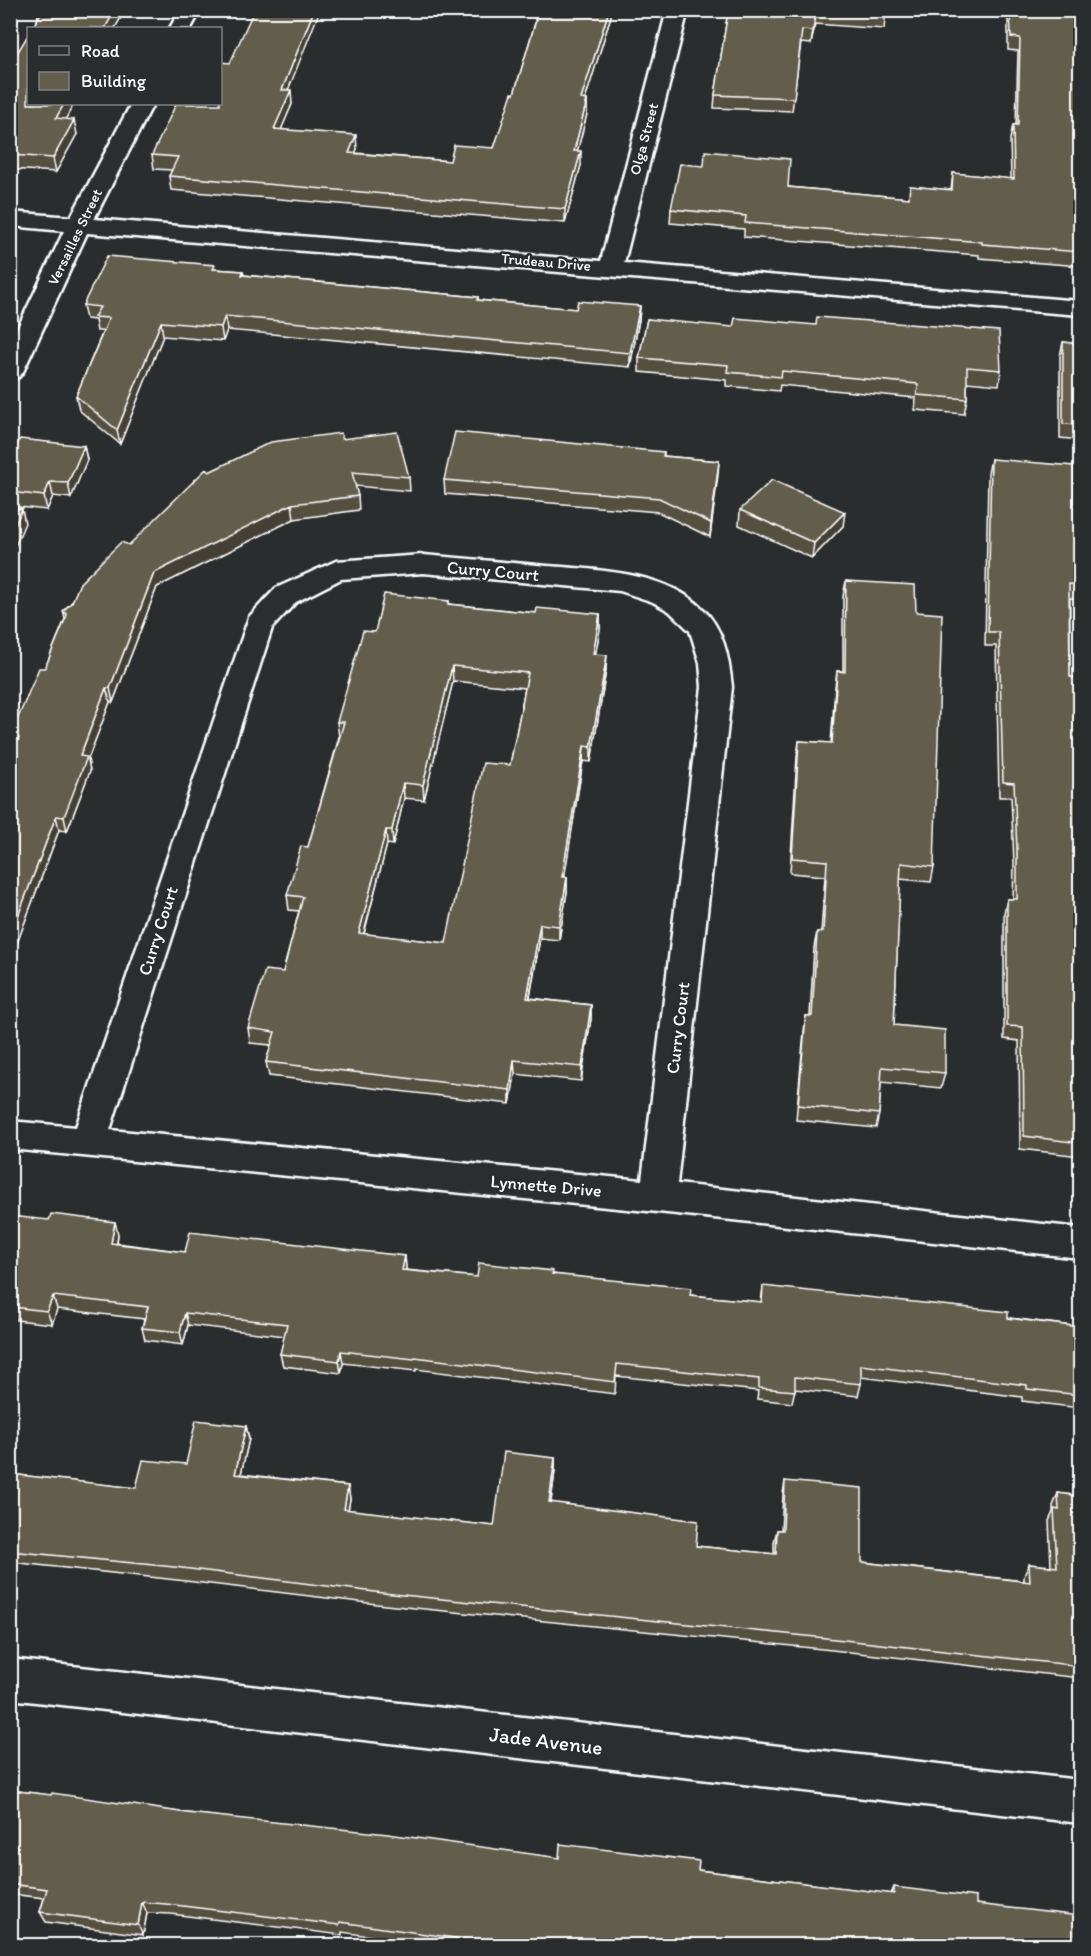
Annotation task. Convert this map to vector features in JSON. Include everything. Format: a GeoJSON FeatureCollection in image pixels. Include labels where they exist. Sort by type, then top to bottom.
{"type":"FeatureCollection","features":[{"type":"Feature","properties":{"kind":"street"},"geometry":{"type":"LineString","coordinates":[[182,27],[191,10]]}},
{"type":"Feature","properties":{"kind":"street","name":"Olga Street"},"geometry":{"type":"LineString","coordinates":[[611,268],[678,10]]}},
{"type":"Feature","properties":{"kind":"street","name":"Versailles Street"},"geometry":{"type":"LineString","coordinates":[[10,372],[79,224],[141,105]]}},
{"type":"Feature","properties":{"kind":"street","name":"Trudeau Drive"},"geometry":{"type":"LineString","coordinates":[[10,219],[1080,309]]}},
{"type":"Feature","properties":{"kind":"street","name":"Curry Court"},"geometry":{"type":"LineString","coordinates":[[88,1143],[251,645],[259,624],[286,595],[336,570],[423,564],[621,582],[670,599],[696,617],[709,637],[716,661],[717,687],[658,1197]]}},
{"type":"Feature","properties":{"kind":"street","name":"Lynnette Drive"},"geometry":{"type":"LineString","coordinates":[[10,1135],[658,1197],[1080,1243]]}},
{"type":"Feature","properties":{"kind":"street","name":"Jade Avenue"},"geometry":{"type":"LineString","coordinates":[[10,1679],[1080,1802]]}},
{"type":"Feature","properties":{"kind":"building"},"geometry":{"type":"Polygon","coordinates":[[[43,10],[115,10],[106,27],[33,27],[43,10]]]}},
{"type":"Feature","properties":{"kind":"building"},"geometry":{"type":"Polygon","coordinates":[[[254,10],[314,10],[282,90],[291,90],[274,129],[356,135],[349,153],[450,161],[454,145],[494,148],[512,93],[514,94],[539,10],[609,10],[581,99],[587,100],[574,151],[581,151],[565,209],[169,176],[178,157],[152,155],[176,105],[222,105],[222,62],[230,63],[254,10]]]}},
{"type":"Feature","properties":{"kind":"building"},"geometry":{"type":"Polygon","coordinates":[[[733,10],[886,10],[886,16],[816,11],[813,31],[802,30],[794,98],[715,95],[728,11],[733,12],[733,10]]]}},
{"type":"Feature","properties":{"kind":"building"},"geometry":{"type":"Polygon","coordinates":[[[1010,10],[1078,10],[1078,19],[1080,19],[1080,252],[745,223],[746,216],[671,209],[680,164],[704,166],[705,151],[790,159],[788,187],[909,198],[910,186],[952,190],[953,173],[1014,179],[1013,125],[1018,125],[1020,38],[1011,37],[1010,10]]]}},
{"type":"Feature","properties":{"kind":"building"},"geometry":{"type":"Polygon","coordinates":[[[27,37],[27,105],[63,105],[56,118],[74,120],[53,158],[10,155],[10,65],[27,37]]]}},
{"type":"Feature","properties":{"kind":"building"},"geometry":{"type":"Polygon","coordinates":[[[107,256],[215,265],[213,269],[243,271],[242,275],[478,297],[477,300],[576,309],[578,301],[640,306],[630,353],[225,316],[221,327],[161,322],[117,430],[76,396],[109,318],[94,317],[100,307],[83,305],[107,256]]]}},
{"type":"Feature","properties":{"kind":"building"},"geometry":{"type":"Polygon","coordinates":[[[817,317],[999,331],[1001,370],[967,367],[967,399],[917,395],[918,384],[782,371],[781,377],[727,372],[728,365],[639,358],[647,319],[733,327],[735,318],[816,325],[817,317]]]}},
{"type":"Feature","properties":{"kind":"building"},"geometry":{"type":"Polygon","coordinates":[[[1063,342],[1080,344],[1080,425],[1063,424],[1063,342]]]}},
{"type":"Feature","properties":{"kind":"building"},"geometry":{"type":"Polygon","coordinates":[[[397,432],[409,477],[352,472],[358,496],[292,504],[154,573],[110,688],[106,688],[80,756],[87,757],[64,817],[56,816],[10,937],[10,759],[19,738],[10,737],[39,668],[45,668],[67,615],[63,611],[72,602],[80,583],[121,542],[129,545],[206,469],[209,472],[271,442],[341,433],[342,439],[397,432]]]}},
{"type":"Feature","properties":{"kind":"building"},"geometry":{"type":"Polygon","coordinates":[[[455,432],[664,452],[663,456],[719,461],[711,523],[659,498],[444,480],[455,432]]]}},
{"type":"Feature","properties":{"kind":"building"},"geometry":{"type":"Polygon","coordinates":[[[20,439],[84,446],[68,483],[50,482],[44,496],[10,492],[10,459],[20,439]]]}},
{"type":"Feature","properties":{"kind":"building"},"geometry":{"type":"Polygon","coordinates":[[[991,459],[1074,466],[1075,547],[1079,547],[1080,585],[1069,584],[1070,677],[1080,678],[1080,1143],[1024,1136],[1023,1027],[1007,1026],[1007,899],[1017,899],[1017,850],[1014,783],[1003,782],[999,632],[988,632],[991,459]]]}},
{"type":"Feature","properties":{"kind":"building"},"geometry":{"type":"Polygon","coordinates":[[[772,480],[845,512],[814,543],[740,510],[772,480]]]}},
{"type":"Feature","properties":{"kind":"building"},"geometry":{"type":"Polygon","coordinates":[[[10,508],[22,509],[10,536],[10,508]]]}},
{"type":"Feature","properties":{"kind":"building"},"geometry":{"type":"Polygon","coordinates":[[[846,581],[915,585],[916,612],[942,614],[934,867],[901,863],[894,1025],[945,1030],[945,1073],[882,1067],[879,1114],[798,1105],[806,1016],[812,1016],[817,932],[823,932],[827,861],[792,858],[799,741],[832,743],[837,671],[845,672],[846,581]]]}},
{"type":"Feature","properties":{"kind":"building"},"geometry":{"type":"Polygon","coordinates":[[[384,594],[449,601],[448,604],[536,613],[537,608],[600,614],[593,654],[607,655],[591,747],[584,746],[562,877],[567,877],[559,926],[540,924],[527,998],[591,1005],[582,1067],[514,1060],[510,1090],[266,1062],[275,1032],[248,1028],[265,970],[283,972],[303,897],[287,895],[301,846],[308,847],[344,722],[337,722],[363,631],[375,632],[384,594]],[[452,666],[423,785],[403,783],[392,830],[386,830],[359,933],[446,943],[483,763],[510,765],[528,673],[452,666]]]}},
{"type":"Feature","properties":{"kind":"building"},"geometry":{"type":"Polygon","coordinates":[[[51,1214],[115,1222],[111,1243],[185,1252],[190,1232],[405,1256],[402,1270],[477,1277],[479,1263],[553,1271],[552,1274],[691,1288],[690,1295],[762,1302],[763,1286],[1008,1312],[1008,1318],[1080,1327],[1080,1395],[1027,1389],[1027,1385],[861,1365],[861,1384],[795,1377],[795,1391],[759,1388],[759,1379],[617,1364],[615,1382],[415,1357],[414,1359],[341,1351],[339,1361],[280,1354],[287,1324],[185,1313],[180,1332],[142,1328],[148,1307],[53,1296],[47,1311],[12,1307],[14,1299],[10,1299],[10,1216],[49,1220],[51,1214]]]}},
{"type":"Feature","properties":{"kind":"building"},"geometry":{"type":"Polygon","coordinates":[[[196,1420],[246,1426],[235,1474],[348,1486],[344,1509],[494,1526],[504,1452],[555,1458],[549,1502],[698,1521],[696,1546],[776,1554],[777,1530],[783,1530],[785,1481],[862,1488],[862,1562],[1030,1582],[1029,1564],[1057,1567],[1054,1509],[1059,1510],[1058,1493],[1080,1496],[1080,1666],[383,1593],[174,1567],[10,1551],[10,1474],[136,1488],[143,1460],[186,1464],[196,1420]]]}},
{"type":"Feature","properties":{"kind":"building"},"geometry":{"type":"Polygon","coordinates":[[[10,1790],[51,1795],[52,1793],[187,1813],[388,1834],[559,1858],[560,1844],[699,1861],[698,1870],[894,1894],[894,1887],[976,1897],[976,1904],[1080,1916],[1080,1946],[513,1946],[340,1922],[339,1925],[142,1902],[138,1925],[40,1912],[47,1889],[10,1884],[10,1790]]]}}]}
